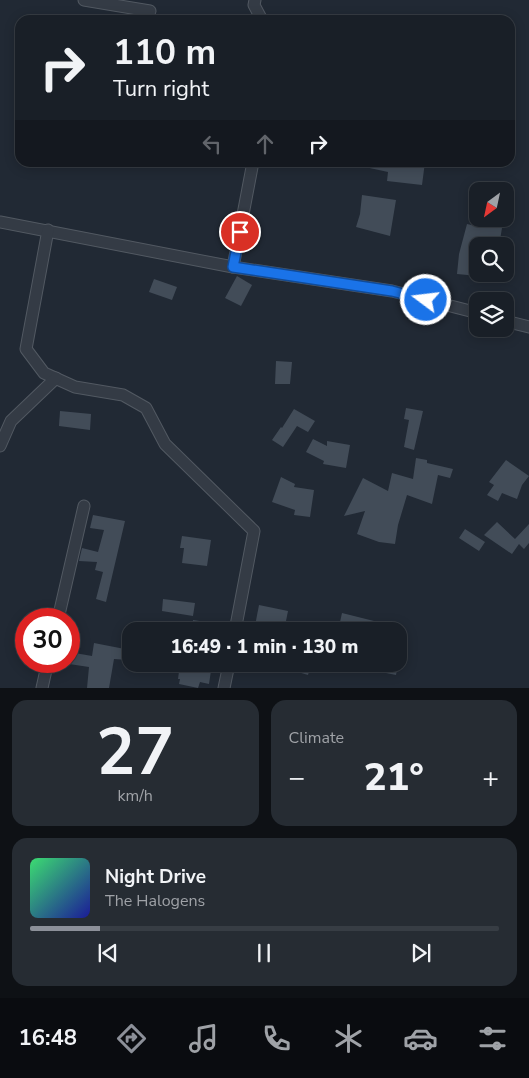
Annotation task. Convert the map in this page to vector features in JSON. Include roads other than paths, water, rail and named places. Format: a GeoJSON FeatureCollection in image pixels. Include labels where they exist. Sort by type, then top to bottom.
{"type":"FeatureCollection","features":[{"type":"Feature","properties":{"kind":"street"},"geometry":{"type":"LineString","coordinates":[[84,0],[150,11]]}},
{"type":"Feature","properties":{"kind":"street"},"geometry":{"type":"LineString","coordinates":[[255,0],[254,6],[259,15]]}},
{"type":"Feature","properties":{"kind":"street"},"geometry":{"type":"LineString","coordinates":[[233,267],[252,167]]}},
{"type":"Feature","properties":{"kind":"street"},"geometry":{"type":"LineString","coordinates":[[0,222],[233,267],[392,291],[469,312]]}},
{"type":"Feature","properties":{"kind":"street"},"geometry":{"type":"LineString","coordinates":[[48,230],[26,349],[44,373],[75,387],[123,395],[146,408],[165,444],[254,531],[237,622]]}},
{"type":"Feature","properties":{"kind":"street"},"geometry":{"type":"LineString","coordinates":[[514,323],[529,327]]}},
{"type":"Feature","properties":{"kind":"street"},"geometry":{"type":"LineString","coordinates":[[0,446],[11,421],[56,378]]}},
{"type":"Feature","properties":{"kind":"street"},"geometry":{"type":"LineString","coordinates":[[61,608],[84,506]]}},
{"type":"Feature","properties":{"kind":"street"},"geometry":{"type":"LineString","coordinates":[[224,688],[227,672]]}},
{"type":"Feature","properties":{"kind":"street"},"geometry":{"type":"LineString","coordinates":[[42,688],[45,673]]}}]}
